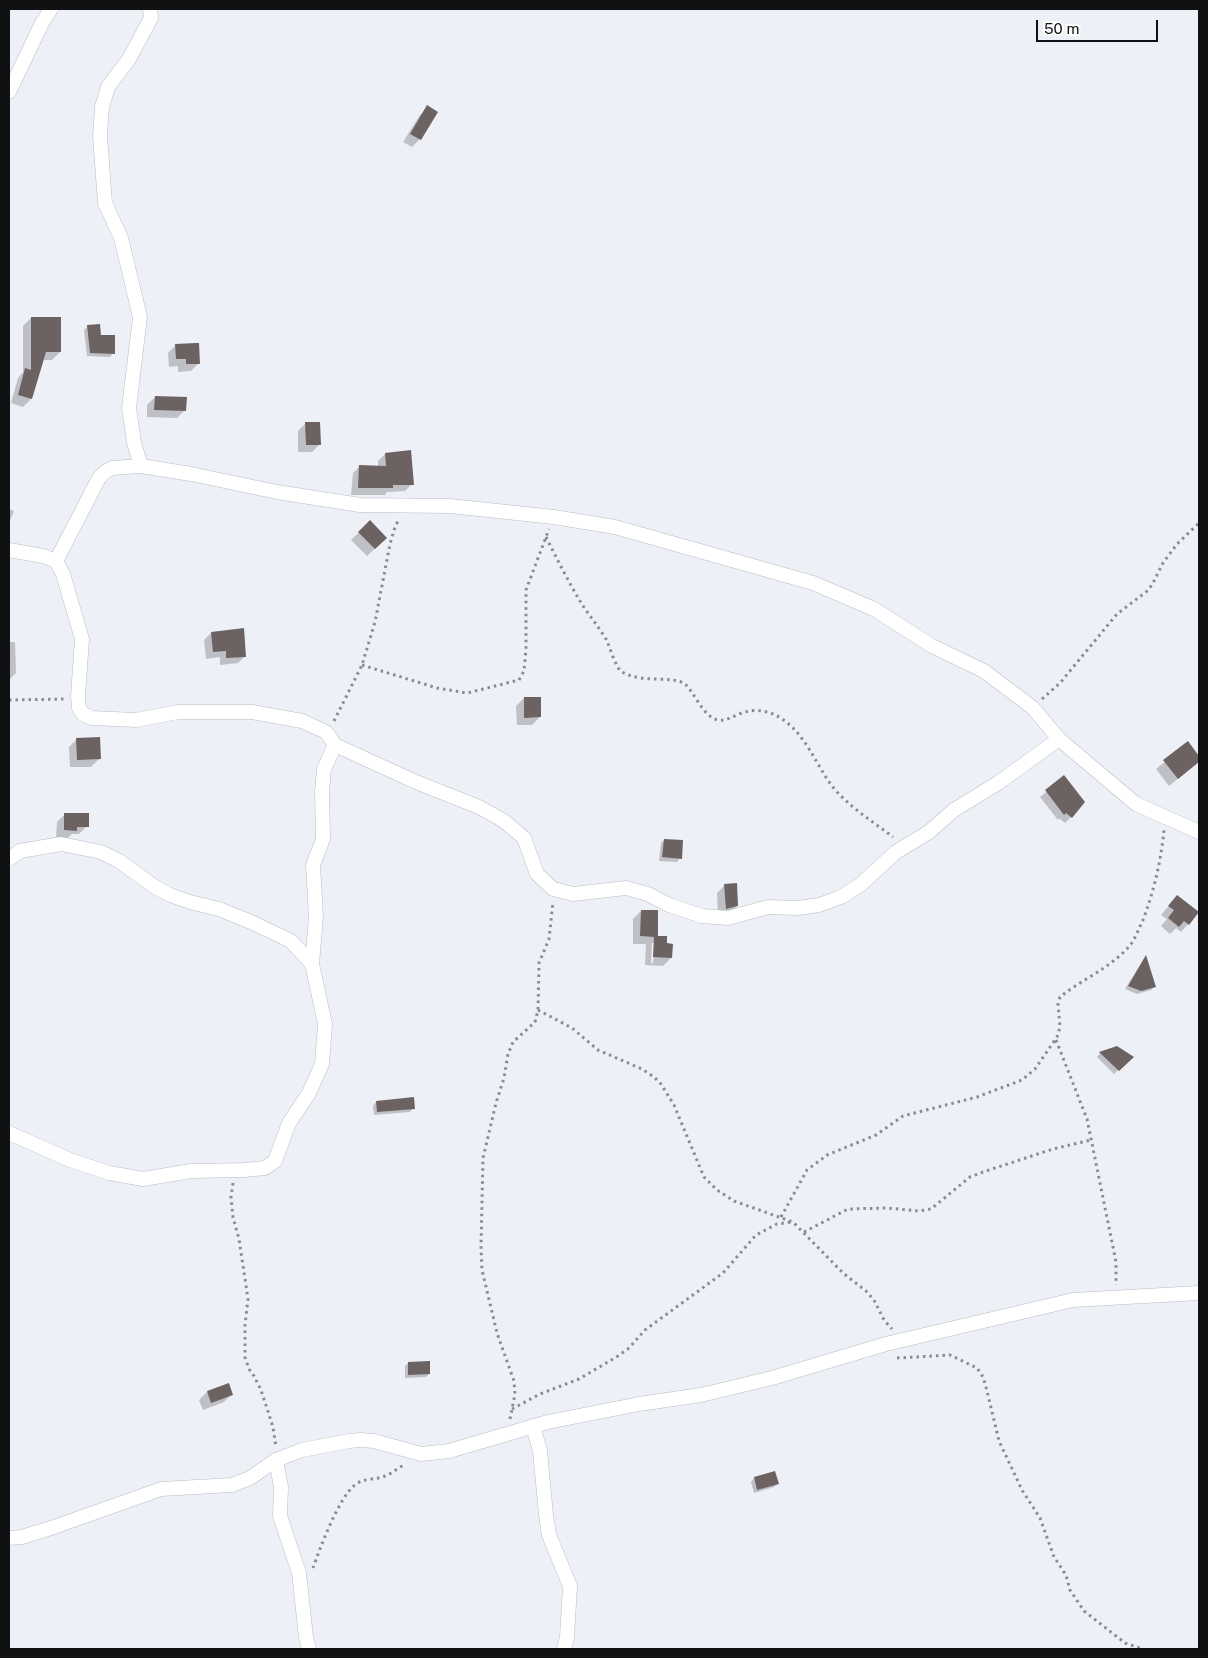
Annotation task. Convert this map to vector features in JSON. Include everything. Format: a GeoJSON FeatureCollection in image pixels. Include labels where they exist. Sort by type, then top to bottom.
{"type":"FeatureCollection","features":[{"type":"Feature","properties":{"kind":"street"},"geometry":{"type":"LineString","coordinates":[[9,92],[51,9]]}},
{"type":"Feature","properties":{"kind":"street"},"geometry":{"type":"LineString","coordinates":[[141,466],[134,443],[129,408],[140,317],[121,238],[105,203],[100,136],[102,107],[108,87],[129,59],[151,18],[150,9]]}},
{"type":"Feature","properties":{"kind":"street"},"geometry":{"type":"LineString","coordinates":[[56,562],[99,478],[112,468],[141,466],[191,474],[277,492],[360,505],[450,506],[554,517],[615,527],[812,582],[874,609],[932,646],[984,671],[1032,708],[1058,740],[1136,804],[1199,832]]}},
{"type":"Feature","properties":{"kind":"street"},"geometry":{"type":"LineString","coordinates":[[9,550],[43,556],[56,562],[63,574],[82,639],[78,699],[79,708],[83,714],[92,718],[136,720],[178,712],[252,712],[302,721],[326,732],[335,745],[416,782],[479,807],[504,821],[524,838],[537,874],[553,889],[573,894],[626,888],[648,894],[668,904],[702,916],[728,918],[768,907],[798,908],[819,905],[841,897],[860,885],[896,852],[929,832],[954,810],[998,783],[1058,740]]}},
{"type":"Feature","properties":{"kind":"street"},"geometry":{"type":"LineString","coordinates":[[9,1133],[70,1160],[109,1173],[143,1178],[191,1171],[265,1168],[275,1161],[289,1123],[309,1093],[322,1064],[325,1024],[312,964],[316,917],[313,865],[323,839],[322,792],[324,769],[335,745]]}},
{"type":"Feature","properties":{"kind":"street"},"geometry":{"type":"LineString","coordinates":[[9,859],[20,851],[61,844],[101,852],[119,861],[155,887],[170,895],[219,909],[291,941],[312,964]]}},
{"type":"Feature","properties":{"kind":"street"},"geometry":{"type":"LineString","coordinates":[[9,1538],[22,1538],[54,1528],[160,1489],[232,1485],[250,1478],[276,1460],[302,1450],[362,1440],[421,1454],[449,1451],[533,1426],[639,1404],[701,1395],[772,1378],[907,1339],[1073,1300],[1199,1293]]}},
{"type":"Feature","properties":{"kind":"street"},"geometry":{"type":"LineString","coordinates":[[533,1426],[540,1452],[546,1515],[550,1535],[570,1586],[567,1637],[564,1649]]}},
{"type":"Feature","properties":{"kind":"street"},"geometry":{"type":"LineString","coordinates":[[276,1460],[281,1487],[280,1516],[299,1573],[309,1649]]}},
{"type":"Feature","properties":{"kind":"path"},"geometry":{"type":"LineString","coordinates":[[326,732],[338,714],[362,665],[375,622],[390,544],[395,527],[407,506]]}},
{"type":"Feature","properties":{"kind":"path"},"geometry":{"type":"LineString","coordinates":[[362,665],[437,688],[467,693],[519,680],[524,671],[526,649],[526,590],[554,517]]}},
{"type":"Feature","properties":{"kind":"path"},"geometry":{"type":"LineString","coordinates":[[1032,708],[1060,683],[1117,614],[1146,592],[1177,544],[1199,523]]}},
{"type":"Feature","properties":{"kind":"path"},"geometry":{"type":"LineString","coordinates":[[546,538],[581,602],[611,649],[619,671],[630,677],[642,680],[672,680],[682,683],[712,718],[718,720],[727,720],[753,710],[764,711],[781,718],[804,741],[831,784],[846,802],[905,847]]}},
{"type":"Feature","properties":{"kind":"path"},"geometry":{"type":"LineString","coordinates":[[9,700],[78,699]]}},
{"type":"Feature","properties":{"kind":"path"},"geometry":{"type":"LineString","coordinates":[[781,1216],[807,1170],[828,1155],[876,1135],[903,1116],[977,1097],[1022,1080],[1035,1069],[1055,1040],[1060,1027],[1058,1004],[1060,997],[1116,958],[1131,944],[1137,934],[1158,872],[1165,817]]}},
{"type":"Feature","properties":{"kind":"path"},"geometry":{"type":"LineString","coordinates":[[506,1434],[515,1394],[514,1381],[497,1332],[482,1270],[483,1158],[504,1078],[508,1054],[513,1042],[534,1022],[538,1010],[539,963],[549,939],[553,889]]}},
{"type":"Feature","properties":{"kind":"path"},"geometry":{"type":"LineString","coordinates":[[538,1010],[572,1028],[598,1050],[642,1069],[662,1084],[674,1105],[704,1177],[717,1190],[734,1201],[781,1216],[793,1222],[843,1273],[866,1291],[874,1300],[890,1328],[907,1339]]}},
{"type":"Feature","properties":{"kind":"path"},"geometry":{"type":"LineString","coordinates":[[1055,1040],[1087,1120],[1116,1262],[1117,1273],[1114,1298]]}},
{"type":"Feature","properties":{"kind":"path"},"geometry":{"type":"LineString","coordinates":[[804,1232],[848,1209],[887,1208],[919,1211],[930,1209],[970,1178],[983,1172],[1053,1149],[1091,1140]]}},
{"type":"Feature","properties":{"kind":"path"},"geometry":{"type":"LineString","coordinates":[[234,1170],[231,1197],[240,1240],[248,1298],[245,1325],[245,1357],[249,1369],[261,1390],[273,1427],[276,1460]]}},
{"type":"Feature","properties":{"kind":"path"},"geometry":{"type":"LineString","coordinates":[[512,1409],[540,1394],[579,1379],[618,1356],[629,1348],[645,1330],[723,1273],[756,1235],[777,1224],[793,1222]]}},
{"type":"Feature","properties":{"kind":"path"},"geometry":{"type":"LineString","coordinates":[[889,1358],[950,1355],[978,1368],[983,1377],[999,1441],[1022,1490],[1040,1518],[1054,1557],[1066,1576],[1070,1590],[1084,1611],[1125,1643],[1143,1649]]}},
{"type":"Feature","properties":{"kind":"path"},"geometry":{"type":"LineString","coordinates":[[312,1569],[326,1534],[348,1492],[362,1481],[386,1476],[421,1454]]}},
{"type":"Feature","properties":{"kind":"building"},"geometry":{"type":"Polygon","coordinates":[[[427,105],[438,112],[421,140],[410,134],[427,105]]]}},
{"type":"Feature","properties":{"kind":"building"},"geometry":{"type":"Polygon","coordinates":[[[31,317],[61,317],[61,352],[46,352],[32,399],[18,395],[25,368],[31,370],[31,317]]]}},
{"type":"Feature","properties":{"kind":"building"},"geometry":{"type":"Polygon","coordinates":[[[100,324],[101,335],[115,335],[115,354],[90,353],[87,325],[100,324]]]}},
{"type":"Feature","properties":{"kind":"building"},"geometry":{"type":"Polygon","coordinates":[[[199,343],[200,364],[186,364],[186,359],[176,359],[175,344],[199,343]]]}},
{"type":"Feature","properties":{"kind":"building"},"geometry":{"type":"Polygon","coordinates":[[[155,396],[187,397],[186,411],[154,410],[155,396]]]}},
{"type":"Feature","properties":{"kind":"building"},"geometry":{"type":"Polygon","coordinates":[[[305,422],[320,422],[321,445],[306,445],[305,422]]]}},
{"type":"Feature","properties":{"kind":"building"},"geometry":{"type":"Polygon","coordinates":[[[411,450],[414,485],[393,485],[393,488],[358,488],[359,465],[386,466],[385,453],[411,450]]]}},
{"type":"Feature","properties":{"kind":"building"},"geometry":{"type":"Polygon","coordinates":[[[370,520],[387,538],[375,549],[358,532],[370,520]]]}},
{"type":"Feature","properties":{"kind":"building"},"geometry":{"type":"Polygon","coordinates":[[[244,628],[246,657],[226,658],[226,651],[213,652],[211,632],[244,628]]]}},
{"type":"Feature","properties":{"kind":"building"},"geometry":{"type":"Polygon","coordinates":[[[524,697],[541,697],[541,717],[524,718],[524,697]]]}},
{"type":"Feature","properties":{"kind":"building"},"geometry":{"type":"Polygon","coordinates":[[[100,737],[101,759],[77,760],[76,738],[100,737]]]}},
{"type":"Feature","properties":{"kind":"building"},"geometry":{"type":"Polygon","coordinates":[[[1188,741],[1199,756],[1199,762],[1178,779],[1163,760],[1188,741]]]}},
{"type":"Feature","properties":{"kind":"building"},"geometry":{"type":"Polygon","coordinates":[[[1064,775],[1085,802],[1072,818],[1066,813],[1064,815],[1045,790],[1064,775]]]}},
{"type":"Feature","properties":{"kind":"building"},"geometry":{"type":"Polygon","coordinates":[[[64,813],[89,813],[89,827],[77,827],[77,831],[64,830],[64,813]]]}},
{"type":"Feature","properties":{"kind":"building"},"geometry":{"type":"Polygon","coordinates":[[[664,839],[683,840],[682,859],[662,857],[664,839]]]}},
{"type":"Feature","properties":{"kind":"building"},"geometry":{"type":"Polygon","coordinates":[[[737,883],[738,906],[726,909],[724,884],[737,883]]]}},
{"type":"Feature","properties":{"kind":"building"},"geometry":{"type":"Polygon","coordinates":[[[1177,895],[1199,912],[1189,925],[1184,921],[1179,927],[1168,918],[1174,910],[1168,906],[1177,895]]]}},
{"type":"Feature","properties":{"kind":"building"},"geometry":{"type":"Polygon","coordinates":[[[641,910],[658,910],[658,936],[667,936],[667,943],[673,944],[672,958],[653,957],[654,937],[640,936],[641,910]]]}},
{"type":"Feature","properties":{"kind":"building"},"geometry":{"type":"Polygon","coordinates":[[[1146,955],[1156,987],[1141,991],[1128,986],[1146,955]]]}},
{"type":"Feature","properties":{"kind":"building"},"geometry":{"type":"Polygon","coordinates":[[[1117,1046],[1134,1057],[1119,1071],[1099,1052],[1117,1046]]]}},
{"type":"Feature","properties":{"kind":"building"},"geometry":{"type":"Polygon","coordinates":[[[414,1097],[415,1109],[377,1112],[376,1101],[414,1097]]]}},
{"type":"Feature","properties":{"kind":"building"},"geometry":{"type":"Polygon","coordinates":[[[430,1361],[430,1374],[408,1375],[408,1362],[430,1361]]]}},
{"type":"Feature","properties":{"kind":"building"},"geometry":{"type":"Polygon","coordinates":[[[229,1383],[233,1395],[211,1403],[207,1391],[229,1383]]]}},
{"type":"Feature","properties":{"kind":"building"},"geometry":{"type":"Polygon","coordinates":[[[775,1471],[779,1484],[757,1490],[754,1477],[775,1471]]]}}]}
